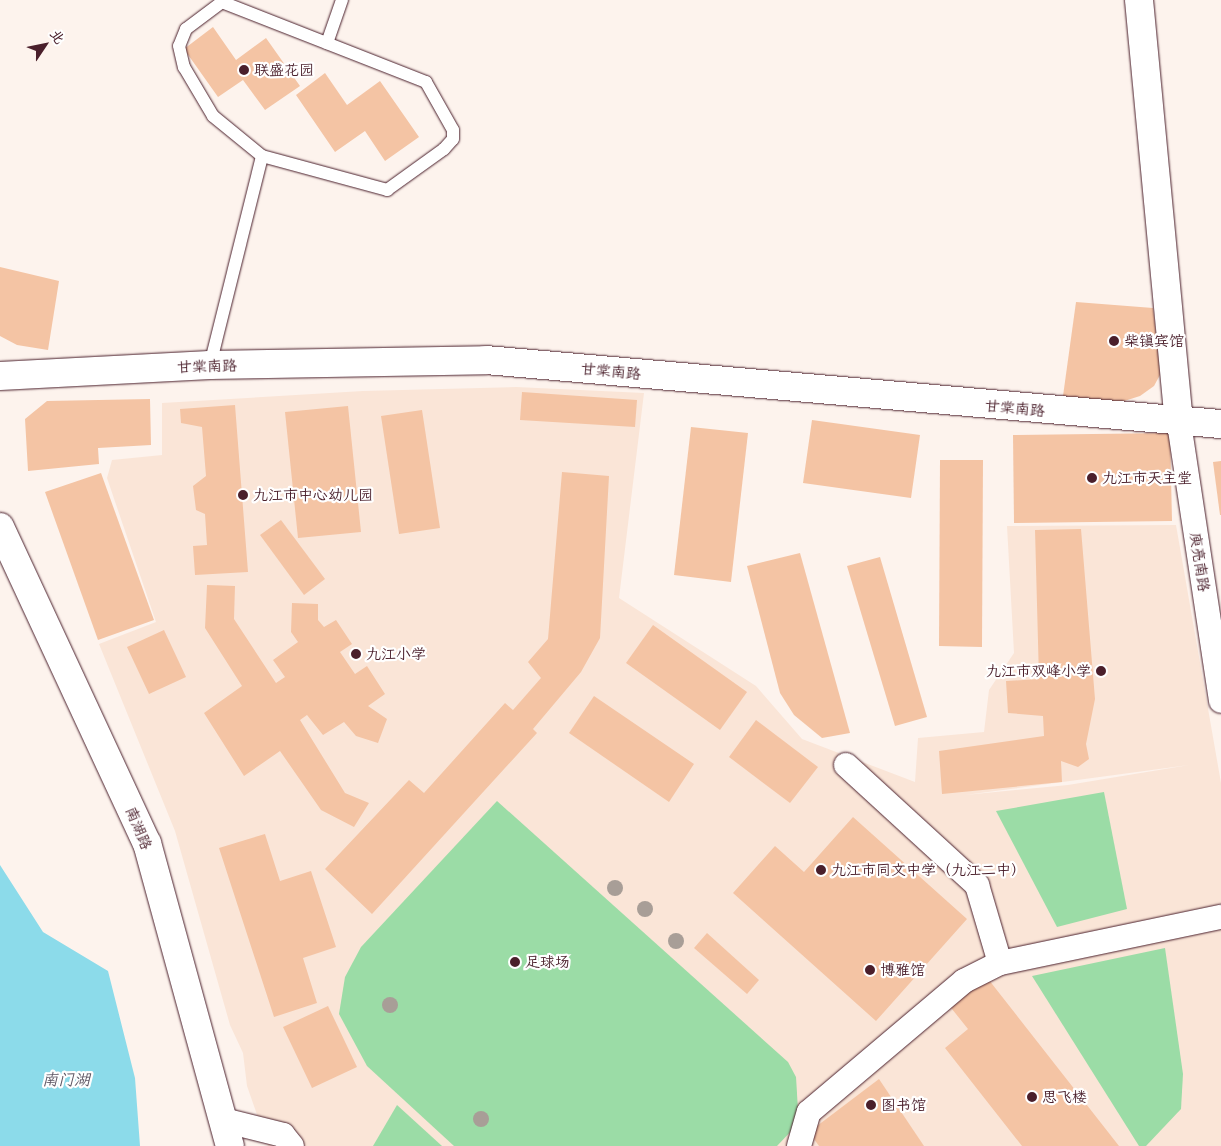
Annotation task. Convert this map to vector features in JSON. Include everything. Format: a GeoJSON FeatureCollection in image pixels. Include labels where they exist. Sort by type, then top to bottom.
{"type":"FeatureCollection","features":[{"type":"Feature","properties":{"kind":"street"},"geometry":{"type":"LineString","coordinates":[[1138,0],[1179,423]]}},
{"type":"Feature","properties":{"kind":"street","name":"甘棠南路"},"geometry":{"type":"LineString","coordinates":[[0,376],[210,365],[486,360],[1179,423],[1221,424]]}},
{"type":"Feature","properties":{"kind":"street","name":"庾亮南路"},"geometry":{"type":"LineString","coordinates":[[1179,423],[1221,701]]}},
{"type":"Feature","properties":{"kind":"street","name":"南湖路"},"geometry":{"type":"LineString","coordinates":[[0,527],[147,843],[230,1146]]}},
{"type":"Feature","properties":{"kind":"street"},"geometry":{"type":"LineString","coordinates":[[846,765],[978,885],[1000,963]]}},
{"type":"Feature","properties":{"kind":"street"},"geometry":{"type":"LineString","coordinates":[[799,1146],[809,1112],[964,981],[1000,963],[1221,917]]}},
{"type":"Feature","properties":{"kind":"street"},"geometry":{"type":"LineString","coordinates":[[223,1120],[283,1135],[292,1146]]}},
{"type":"Feature","properties":{"kind":"lane"},"geometry":{"type":"LineString","coordinates":[[328,43],[342,0]]}},
{"type":"Feature","properties":{"kind":"lane"},"geometry":{"type":"LineString","coordinates":[[222,2],[426,82],[453,130],[453,139],[444,149],[387,190],[262,156],[213,116],[198,94],[184,67],[179,46],[186,29],[222,2]]}},
{"type":"Feature","properties":{"kind":"lane"},"geometry":{"type":"LineString","coordinates":[[210,365],[262,156]]}},
{"type":"Feature","properties":{"kind":"shaded area"},"geometry":{"type":"Polygon","coordinates":[[[516,387],[644,393],[619,598],[756,686],[802,739],[915,782],[918,738],[984,732],[989,690],[1014,653],[1007,526],[1176,525],[1221,783],[1221,1146],[268,1146],[247,1086],[243,1053],[230,1025],[175,831],[99,644],[156,622],[107,478],[112,460],[162,455],[162,403],[363,391],[516,387]],[[1189,765],[965,795],[1068,785],[1189,765]]]}},
{"type":"Feature","properties":{"kind":"green space"},"geometry":{"type":"Polygon","coordinates":[[[1104,792],[1127,909],[1057,927],[996,811],[1104,792]]]}},
{"type":"Feature","properties":{"kind":"green space","name":"足球场"},"geometry":{"type":"Polygon","coordinates":[[[497,801],[788,1062],[796,1077],[798,1110],[795,1127],[777,1146],[454,1146],[367,1066],[339,1014],[345,977],[361,947],[497,801]]]}},
{"type":"Feature","properties":{"kind":"green space"},"geometry":{"type":"Polygon","coordinates":[[[1165,948],[1183,1074],[1181,1109],[1146,1146],[1139,1146],[1032,976],[1165,948]]]}},
{"type":"Feature","properties":{"kind":"green space"},"geometry":{"type":"Polygon","coordinates":[[[397,1105],[442,1146],[373,1146],[397,1105]]]}},
{"type":"Feature","properties":{"kind":"water","name":"南门湖"},"geometry":{"type":"Polygon","coordinates":[[[0,865],[43,932],[108,971],[135,1078],[140,1146],[0,1146],[0,865]]]}},
{"type":"Feature","properties":{"kind":"building","name":"联盛花园"},"geometry":{"type":"Polygon","coordinates":[[[213,27],[236,60],[266,38],[300,86],[265,110],[243,80],[218,97],[184,49],[213,27]]]}},
{"type":"Feature","properties":{"kind":"building"},"geometry":{"type":"Polygon","coordinates":[[[325,73],[347,105],[380,81],[419,137],[385,161],[365,131],[335,152],[296,95],[325,73]]]}},
{"type":"Feature","properties":{"kind":"building"},"geometry":{"type":"Polygon","coordinates":[[[0,267],[59,281],[48,350],[17,345],[0,336],[0,267]]]}},
{"type":"Feature","properties":{"kind":"building","name":"柴镇宾馆"},"geometry":{"type":"Polygon","coordinates":[[[1076,302],[1153,308],[1161,373],[1154,386],[1140,396],[1121,402],[1063,396],[1076,302]]]}},
{"type":"Feature","properties":{"kind":"building"},"geometry":{"type":"Polygon","coordinates":[[[522,392],[637,400],[635,427],[520,420],[522,392]]]}},
{"type":"Feature","properties":{"kind":"building"},"geometry":{"type":"Polygon","coordinates":[[[150,399],[151,445],[98,448],[99,464],[28,471],[25,419],[47,401],[150,399]]]}},
{"type":"Feature","properties":{"kind":"building"},"geometry":{"type":"Polygon","coordinates":[[[235,405],[248,572],[195,575],[193,546],[207,545],[205,514],[196,510],[193,486],[206,476],[202,427],[181,423],[180,409],[235,405]]]}},
{"type":"Feature","properties":{"kind":"building"},"geometry":{"type":"Polygon","coordinates":[[[348,406],[361,532],[298,538],[285,412],[348,406]]]}},
{"type":"Feature","properties":{"kind":"building"},"geometry":{"type":"Polygon","coordinates":[[[422,410],[440,528],[399,534],[381,416],[422,410]]]}},
{"type":"Feature","properties":{"kind":"building"},"geometry":{"type":"Polygon","coordinates":[[[812,420],[920,435],[911,498],[803,483],[812,420]]]}},
{"type":"Feature","properties":{"kind":"building"},"geometry":{"type":"Polygon","coordinates":[[[691,427],[748,433],[731,582],[674,575],[691,427]]]}},
{"type":"Feature","properties":{"kind":"building","name":"九江市天主堂"},"geometry":{"type":"Polygon","coordinates":[[[1170,433],[1172,521],[1014,523],[1013,435],[1170,433]]]}},
{"type":"Feature","properties":{"kind":"building"},"geometry":{"type":"Polygon","coordinates":[[[940,460],[983,460],[982,647],[939,646],[940,460]]]}},
{"type":"Feature","properties":{"kind":"building"},"geometry":{"type":"Polygon","coordinates":[[[1221,461],[1221,515],[1220,515],[1213,462],[1221,461]]]}},
{"type":"Feature","properties":{"kind":"building"},"geometry":{"type":"Polygon","coordinates":[[[562,472],[609,476],[600,638],[581,672],[533,729],[537,733],[372,914],[325,869],[409,780],[424,793],[505,703],[513,710],[541,678],[528,662],[548,639],[562,472]]]}},
{"type":"Feature","properties":{"kind":"building"},"geometry":{"type":"Polygon","coordinates":[[[101,473],[154,620],[98,640],[45,492],[101,473]]]}},
{"type":"Feature","properties":{"kind":"building"},"geometry":{"type":"Polygon","coordinates":[[[281,520],[325,579],[304,595],[260,535],[281,520]]]}},
{"type":"Feature","properties":{"kind":"building"},"geometry":{"type":"Polygon","coordinates":[[[1081,529],[1095,699],[1086,744],[1089,759],[1078,767],[1061,761],[1062,782],[942,794],[939,751],[1044,736],[1043,716],[1008,713],[1006,681],[1039,679],[1035,530],[1081,529]]]}},
{"type":"Feature","properties":{"kind":"building"},"geometry":{"type":"Polygon","coordinates":[[[800,553],[850,733],[822,738],[794,715],[780,693],[747,566],[800,553]]]}},
{"type":"Feature","properties":{"kind":"building"},"geometry":{"type":"Polygon","coordinates":[[[880,557],[927,717],[895,726],[847,566],[880,557]]]}},
{"type":"Feature","properties":{"kind":"building"},"geometry":{"type":"Polygon","coordinates":[[[207,585],[235,586],[234,619],[276,683],[285,677],[273,660],[298,642],[291,632],[292,603],[318,604],[318,620],[324,627],[336,620],[352,644],[340,652],[355,674],[367,666],[385,694],[368,706],[387,719],[378,743],[356,736],[344,722],[323,735],[307,715],[300,720],[345,793],[369,803],[354,827],[321,810],[280,751],[244,776],[204,713],[242,686],[205,628],[207,585]]]}},
{"type":"Feature","properties":{"kind":"building"},"geometry":{"type":"Polygon","coordinates":[[[653,625],[747,692],[720,730],[626,663],[653,625]]]}},
{"type":"Feature","properties":{"kind":"building"},"geometry":{"type":"Polygon","coordinates":[[[164,630],[186,677],[149,694],[127,647],[164,630]]]}},
{"type":"Feature","properties":{"kind":"building"},"geometry":{"type":"Polygon","coordinates":[[[594,696],[694,764],[669,802],[569,733],[594,696]]]}},
{"type":"Feature","properties":{"kind":"building"},"geometry":{"type":"Polygon","coordinates":[[[756,720],[818,767],[790,803],[729,757],[756,720]]]}},
{"type":"Feature","properties":{"kind":"building","name":"博雅馆"},"geometry":{"type":"Polygon","coordinates":[[[853,817],[967,919],[876,1021],[733,893],[775,846],[804,872],[853,817]]]}},
{"type":"Feature","properties":{"kind":"building"},"geometry":{"type":"Polygon","coordinates":[[[265,834],[280,881],[311,871],[336,947],[303,958],[317,1003],[274,1017],[219,848],[265,834]]]}},
{"type":"Feature","properties":{"kind":"building"},"geometry":{"type":"Polygon","coordinates":[[[707,933],[759,980],[747,994],[694,948],[707,933]]]}},
{"type":"Feature","properties":{"kind":"building","name":"思飞楼"},"geometry":{"type":"Polygon","coordinates":[[[985,975],[1119,1146],[1022,1146],[945,1048],[968,1029],[948,1004],[985,975]]]}},
{"type":"Feature","properties":{"kind":"building"},"geometry":{"type":"Polygon","coordinates":[[[328,1006],[357,1067],[312,1088],[283,1027],[328,1006]]]}},
{"type":"Feature","properties":{"kind":"building","name":"图书馆"},"geometry":{"type":"Polygon","coordinates":[[[879,1079],[924,1146],[819,1146],[809,1132],[879,1079]]]}},
{"type":"Feature","properties":{"kind":"place","name":"联盛花园"},"geometry":{"type":"Point","coordinates":[244,70]}},
{"type":"Feature","properties":{"kind":"place","name":"柴镇宾馆"},"geometry":{"type":"Point","coordinates":[1114,341]}},
{"type":"Feature","properties":{"kind":"place","name":"九江市天主堂"},"geometry":{"type":"Point","coordinates":[1092,478]}},
{"type":"Feature","properties":{"kind":"place","name":"九江市中心幼儿园"},"geometry":{"type":"Point","coordinates":[243,495]}},
{"type":"Feature","properties":{"kind":"place","name":"九江小学"},"geometry":{"type":"Point","coordinates":[356,654]}},
{"type":"Feature","properties":{"kind":"place","name":"九江市双峰小学"},"geometry":{"type":"Point","coordinates":[1101,671]}},
{"type":"Feature","properties":{"kind":"place","name":"九江市同文中学（九江二中）"},"geometry":{"type":"Point","coordinates":[821,870]}},
{"type":"Feature","properties":{"kind":"place","name":"足球场"},"geometry":{"type":"Point","coordinates":[515,962]}},
{"type":"Feature","properties":{"kind":"place","name":"博雅馆"},"geometry":{"type":"Point","coordinates":[870,970]}},
{"type":"Feature","properties":{"kind":"place","name":"思飞楼"},"geometry":{"type":"Point","coordinates":[1032,1097]}},
{"type":"Feature","properties":{"kind":"place","name":"图书馆"},"geometry":{"type":"Point","coordinates":[871,1105]}}]}
